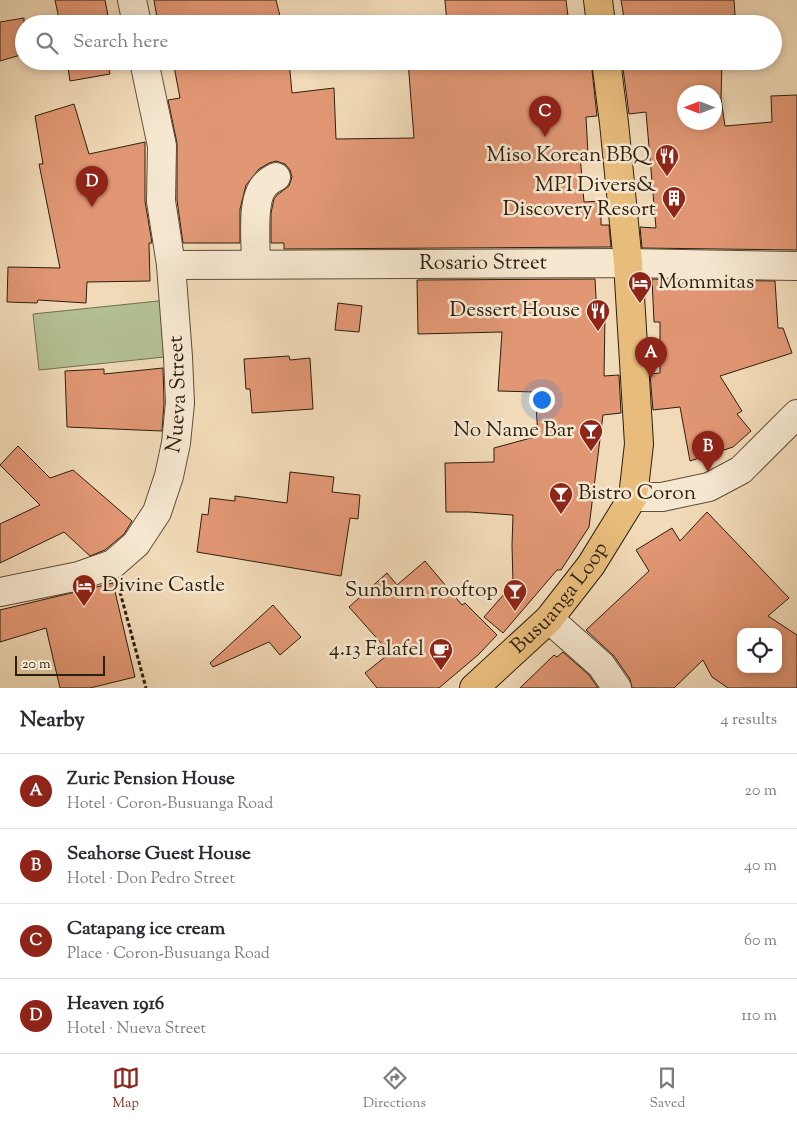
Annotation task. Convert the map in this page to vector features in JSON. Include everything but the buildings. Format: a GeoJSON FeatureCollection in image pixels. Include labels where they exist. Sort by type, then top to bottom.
{"type":"FeatureCollection","features":[{"type":"Feature","properties":{"kind":"main road"},"geometry":{"type":"LineString","coordinates":[[598,0],[600,15]]}},
{"type":"Feature","properties":{"kind":"main road"},"geometry":{"type":"LineString","coordinates":[[607,70],[628,263],[639,444],[633,497]]}},
{"type":"Feature","properties":{"kind":"main road","name":"Busuanga Loop"},"geometry":{"type":"LineString","coordinates":[[474,688],[549,619],[591,565],[633,497]]}},
{"type":"Feature","properties":{"kind":"street"},"geometry":{"type":"LineString","coordinates":[[132,0],[134,15]]}},
{"type":"Feature","properties":{"kind":"street","name":"Nueva Street"},"geometry":{"type":"LineString","coordinates":[[0,592],[78,576],[113,564],[136,544],[157,512],[169,476],[176,443],[180,403],[171,265],[161,202],[162,146],[146,70]]}},
{"type":"Feature","properties":{"kind":"street"},"geometry":{"type":"LineString","coordinates":[[256,263],[257,202],[265,184],[276,177]]}},
{"type":"Feature","properties":{"kind":"street","name":"Rosario Street"},"geometry":{"type":"LineString","coordinates":[[171,265],[256,263],[628,263],[797,266]]}},
{"type":"Feature","properties":{"kind":"street"},"geometry":{"type":"LineString","coordinates":[[633,497],[662,497],[709,486],[741,470],[797,414]]}},
{"type":"Feature","properties":{"kind":"street"},"geometry":{"type":"LineString","coordinates":[[549,619],[601,664],[617,688]]}},
{"type":"Feature","properties":{"kind":"path"},"geometry":{"type":"LineString","coordinates":[[113,564],[146,688]]}},
{"type":"Feature","properties":{"kind":"green space"},"geometry":{"type":"Polygon","coordinates":[[[168,300],[174,356],[39,370],[33,314],[168,300]]]}},
{"type":"Feature","properties":{"kind":"place","name":"Catapang ice cream"},"geometry":{"type":"Point","coordinates":[545,137]}},
{"type":"Feature","properties":{"kind":"place","name":"Miso Korean BBQ"},"geometry":{"type":"Point","coordinates":[667,177]}},
{"type":"Feature","properties":{"kind":"place","name":"Heaven 1916"},"geometry":{"type":"Point","coordinates":[92,207]}},
{"type":"Feature","properties":{"kind":"place","name":"MPI Divers& Discovery Resort"},"geometry":{"type":"Point","coordinates":[674,219]}},
{"type":"Feature","properties":{"kind":"place","name":"Mommitas"},"geometry":{"type":"Point","coordinates":[640,304]}},
{"type":"Feature","properties":{"kind":"place","name":"Dessert House"},"geometry":{"type":"Point","coordinates":[598,332]}},
{"type":"Feature","properties":{"kind":"place","name":"Zuric Pension House"},"geometry":{"type":"Point","coordinates":[651,378]}},
{"type":"Feature","properties":{"kind":"place","name":"No Name Bar"},"geometry":{"type":"Point","coordinates":[591,452]}},
{"type":"Feature","properties":{"kind":"place","name":"Seahorse Guest House"},"geometry":{"type":"Point","coordinates":[708,472]}},
{"type":"Feature","properties":{"kind":"place","name":"Bistro Coron"},"geometry":{"type":"Point","coordinates":[561,515]}},
{"type":"Feature","properties":{"kind":"place","name":"Divine Castle"},"geometry":{"type":"Point","coordinates":[84,607]}},
{"type":"Feature","properties":{"kind":"place","name":"Sunburn rooftop"},"geometry":{"type":"Point","coordinates":[515,612]}},
{"type":"Feature","properties":{"kind":"place","name":"4.13 Falafel"},"geometry":{"type":"Point","coordinates":[441,671]}}]}
